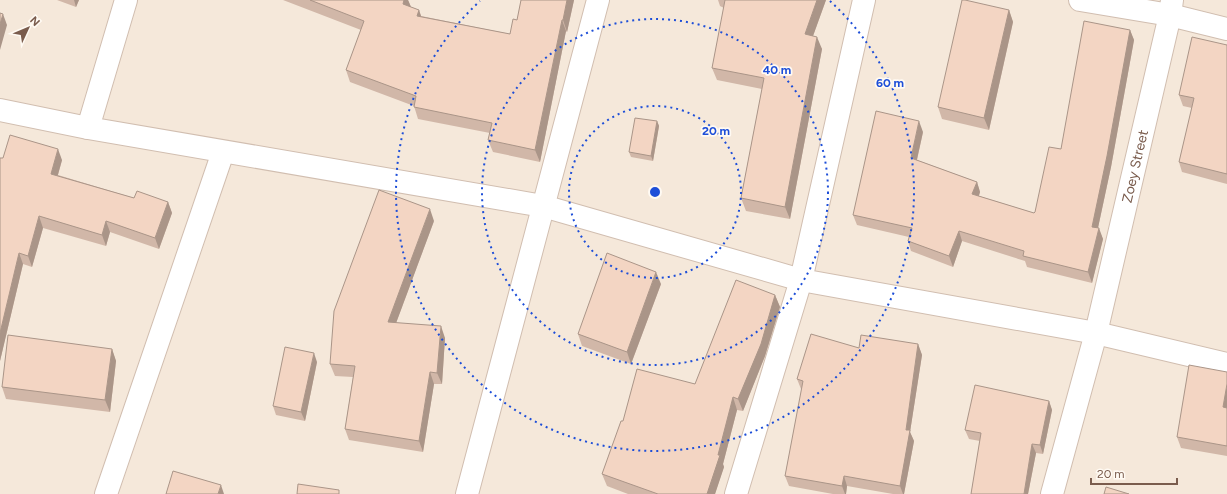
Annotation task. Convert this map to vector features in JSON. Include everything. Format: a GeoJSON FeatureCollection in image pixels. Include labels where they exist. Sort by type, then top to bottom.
{"type":"FeatureCollection","features":[{"type":"Feature","properties":{"kind":"street"},"geometry":{"type":"LineString","coordinates":[[88,128],[126,0]]}},
{"type":"Feature","properties":{"kind":"street"},"geometry":{"type":"LineString","coordinates":[[467,494],[598,0]]}},
{"type":"Feature","properties":{"kind":"street"},"geometry":{"type":"LineString","coordinates":[[736,494],[801,280],[864,0]]}},
{"type":"Feature","properties":{"kind":"street"},"geometry":{"type":"LineString","coordinates":[[1080,0],[1171,8],[1227,29]]}},
{"type":"Feature","properties":{"kind":"street","name":"Zoey Street"},"geometry":{"type":"LineString","coordinates":[[1052,494],[1096,333],[1171,8]]}},
{"type":"Feature","properties":{"kind":"street"},"geometry":{"type":"LineString","coordinates":[[0,110],[88,128],[543,206],[801,280],[1096,333],[1227,364]]}},
{"type":"Feature","properties":{"kind":"street"},"geometry":{"type":"LineString","coordinates":[[106,494],[224,152]]}},
{"type":"Feature","properties":{"kind":"shaded area"},"geometry":{"type":"Polygon","coordinates":[[[0,0],[1227,0],[1227,494],[0,494],[0,0]]]}},
{"type":"Feature","properties":{"kind":"building"},"geometry":{"type":"Polygon","coordinates":[[[310,0],[404,0],[403,4],[419,10],[417,16],[510,34],[513,19],[517,20],[521,0],[567,0],[535,150],[488,140],[492,123],[414,107],[416,96],[346,70],[364,21],[310,0]]]}},
{"type":"Feature","properties":{"kind":"building"},"geometry":{"type":"Polygon","coordinates":[[[725,0],[817,0],[805,34],[817,37],[785,207],[741,198],[764,78],[712,68],[725,0]]]}},
{"type":"Feature","properties":{"kind":"building"},"geometry":{"type":"Polygon","coordinates":[[[962,0],[1009,10],[984,118],[938,107],[962,0]]]}},
{"type":"Feature","properties":{"kind":"building"},"geometry":{"type":"Polygon","coordinates":[[[0,13],[3,14],[0,24],[0,13]]]}},
{"type":"Feature","properties":{"kind":"building"},"geometry":{"type":"Polygon","coordinates":[[[1084,21],[1130,30],[1107,156],[1092,227],[1099,228],[1088,272],[1023,256],[1024,251],[959,231],[949,256],[908,241],[912,228],[853,215],[876,111],[919,121],[911,158],[977,182],[972,194],[1034,213],[1049,147],[1061,149],[1084,21]]]}},
{"type":"Feature","properties":{"kind":"building"},"geometry":{"type":"Polygon","coordinates":[[[1192,37],[1227,45],[1227,174],[1179,162],[1194,98],[1179,95],[1192,37]]]}},
{"type":"Feature","properties":{"kind":"building"},"geometry":{"type":"Polygon","coordinates":[[[635,118],[657,121],[651,156],[629,152],[635,118]]]}},
{"type":"Feature","properties":{"kind":"building"},"geometry":{"type":"Polygon","coordinates":[[[10,135],[58,149],[51,174],[134,198],[137,191],[168,202],[155,238],[106,221],[102,235],[39,216],[28,256],[19,253],[0,333],[0,158],[3,158],[10,135]]]}},
{"type":"Feature","properties":{"kind":"building"},"geometry":{"type":"Polygon","coordinates":[[[379,190],[430,209],[388,322],[441,326],[437,373],[430,372],[419,441],[345,429],[355,366],[330,364],[334,311],[379,190]]]}},
{"type":"Feature","properties":{"kind":"building"},"geometry":{"type":"Polygon","coordinates":[[[607,253],[656,272],[627,352],[578,334],[607,253]]]}},
{"type":"Feature","properties":{"kind":"building"},"geometry":{"type":"Polygon","coordinates":[[[736,280],[775,295],[761,344],[738,399],[733,397],[718,455],[720,455],[707,494],[658,494],[602,474],[621,421],[623,421],[637,369],[695,384],[736,280]]]}},
{"type":"Feature","properties":{"kind":"building"},"geometry":{"type":"Polygon","coordinates":[[[811,334],[859,348],[861,335],[918,344],[906,430],[910,430],[900,486],[844,476],[842,486],[785,476],[803,381],[797,379],[811,334]]]}},
{"type":"Feature","properties":{"kind":"building"},"geometry":{"type":"Polygon","coordinates":[[[8,335],[112,349],[105,400],[2,387],[8,335]]]}},
{"type":"Feature","properties":{"kind":"building"},"geometry":{"type":"Polygon","coordinates":[[[285,347],[314,353],[301,412],[273,406],[285,347]]]}},
{"type":"Feature","properties":{"kind":"building"},"geometry":{"type":"Polygon","coordinates":[[[1189,365],[1227,372],[1227,384],[1223,407],[1227,408],[1227,446],[1177,437],[1189,365]]]}},
{"type":"Feature","properties":{"kind":"building"},"geometry":{"type":"Polygon","coordinates":[[[975,385],[1049,401],[1040,445],[1032,444],[1024,494],[971,494],[981,433],[965,430],[975,385]]]}},
{"type":"Feature","properties":{"kind":"building"},"geometry":{"type":"Polygon","coordinates":[[[173,471],[221,485],[218,494],[166,494],[173,471]]]}},
{"type":"Feature","properties":{"kind":"building"},"geometry":{"type":"Polygon","coordinates":[[[298,484],[339,490],[339,494],[297,494],[298,484]]]}},
{"type":"Feature","properties":{"kind":"building"},"geometry":{"type":"Polygon","coordinates":[[[1106,487],[1129,494],[1104,494],[1106,487]]]}}]}
